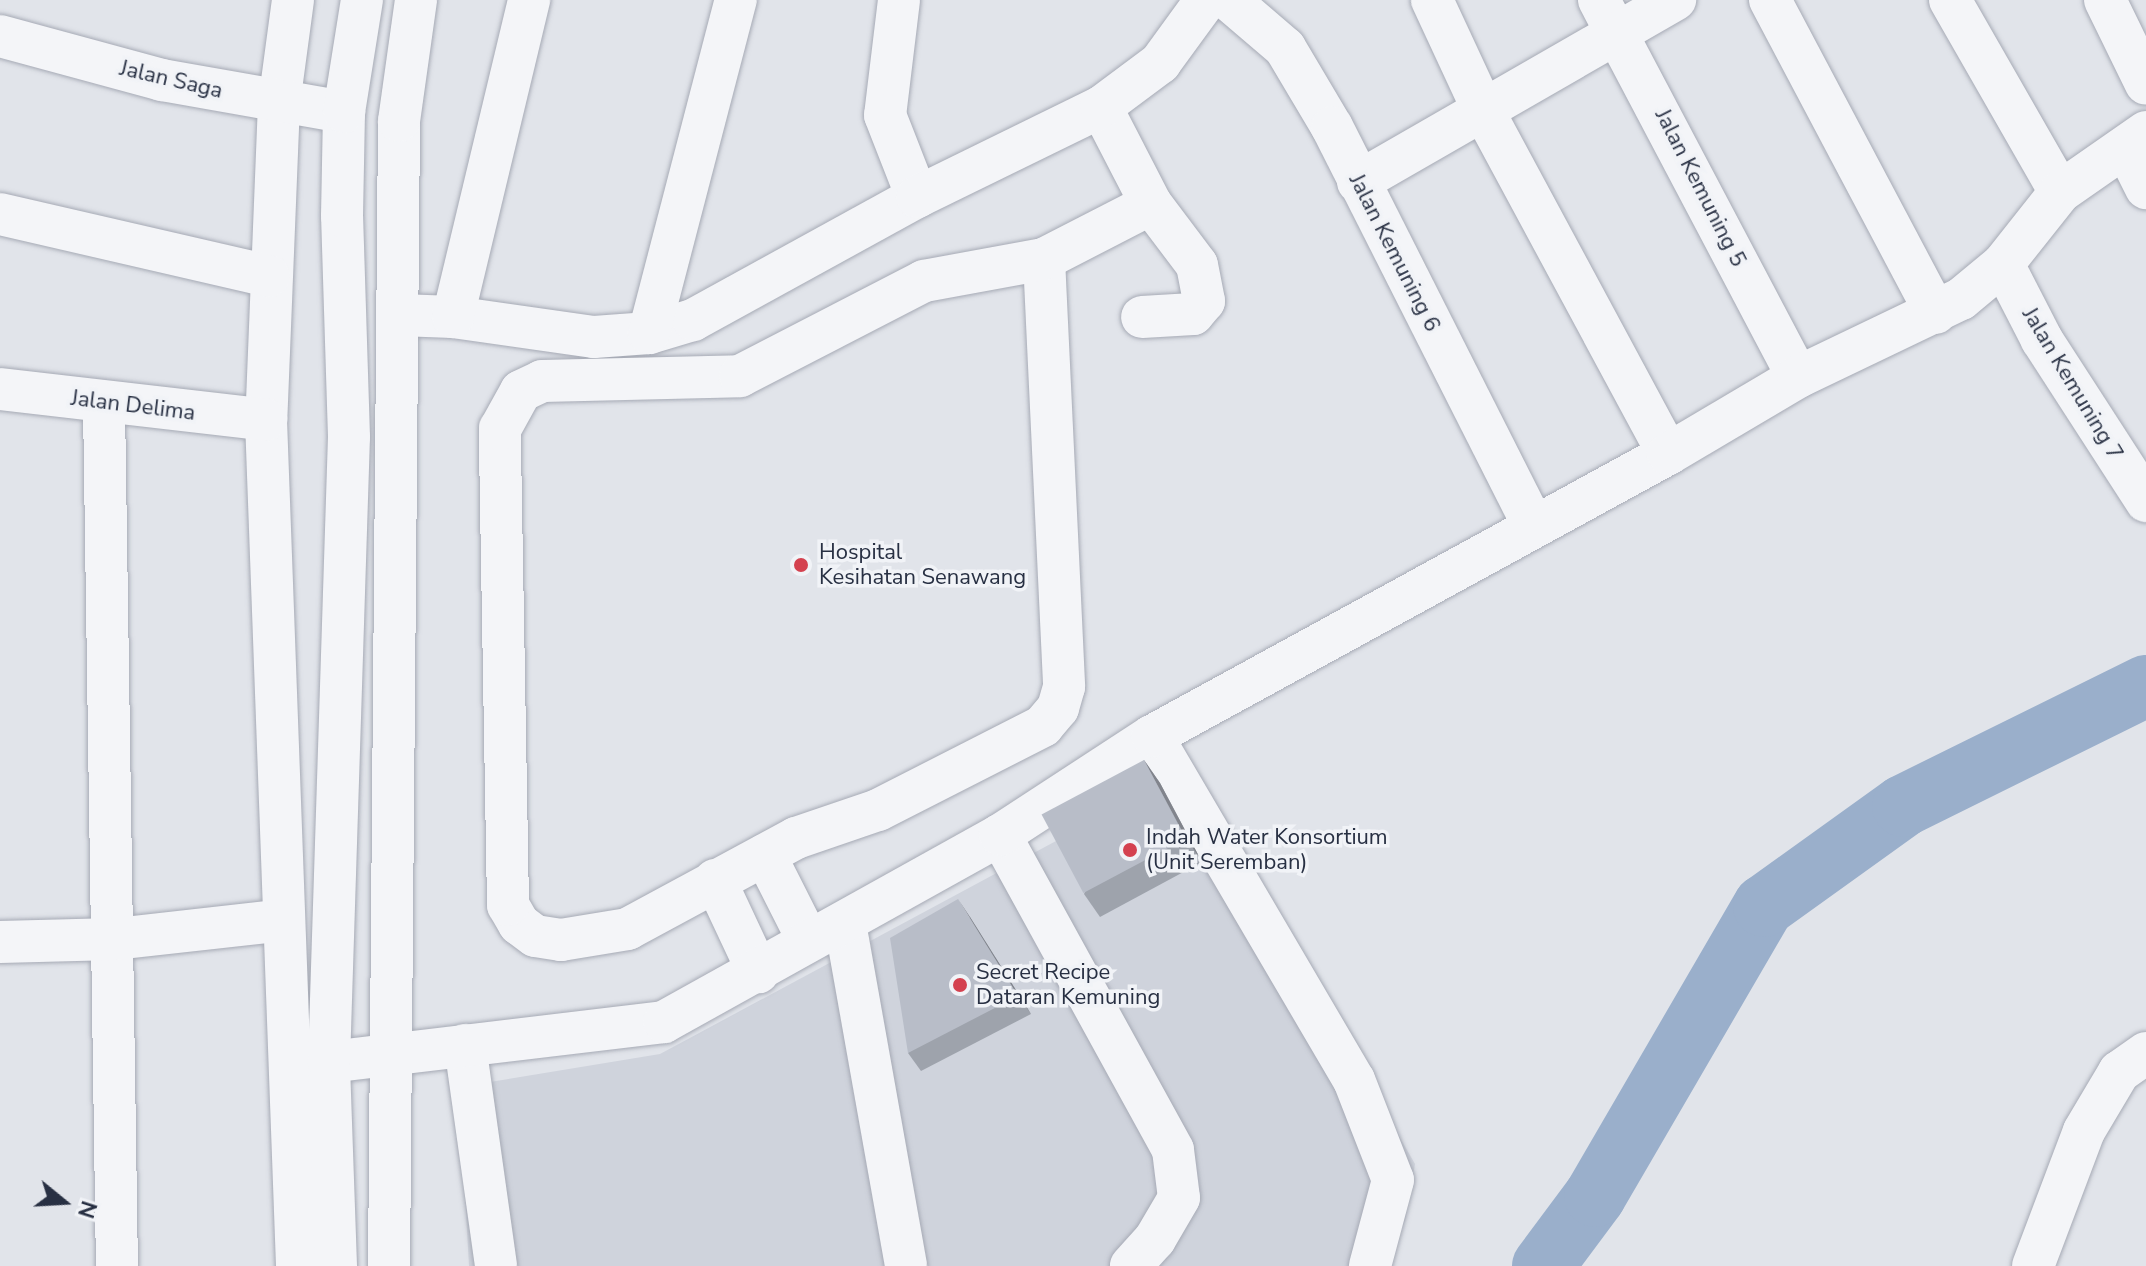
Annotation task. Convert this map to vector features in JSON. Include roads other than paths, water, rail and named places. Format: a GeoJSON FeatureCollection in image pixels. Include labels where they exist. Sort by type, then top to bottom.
{"type":"FeatureCollection","features":[{"type":"Feature","properties":{"kind":"street"},"geometry":{"type":"LineString","coordinates":[[293,0],[279,103],[269,276],[266,420],[297,1266]]}},
{"type":"Feature","properties":{"kind":"street"},"geometry":{"type":"LineString","coordinates":[[336,1266],[329,1062],[349,437],[344,112],[362,0]]}},
{"type":"Feature","properties":{"kind":"street"},"geometry":{"type":"LineString","coordinates":[[389,1266],[387,1054],[398,659],[399,121],[416,0]]}},
{"type":"Feature","properties":{"kind":"street"},"geometry":{"type":"LineString","coordinates":[[453,317],[529,0]]}},
{"type":"Feature","properties":{"kind":"street"},"geometry":{"type":"LineString","coordinates":[[649,333],[736,0]]}},
{"type":"Feature","properties":{"kind":"street"},"geometry":{"type":"LineString","coordinates":[[899,0],[885,115],[917,197]]}},
{"type":"Feature","properties":{"kind":"street"},"geometry":{"type":"LineString","coordinates":[[400,315],[453,317],[594,337],[649,333],[693,320],[917,197],[1101,107],[1160,63],[1206,0]]}},
{"type":"Feature","properties":{"kind":"street","name":"Jalan Kemuning 6"},"geometry":{"type":"LineString","coordinates":[[1229,0],[1285,48],[1358,182],[1533,525]]}},
{"type":"Feature","properties":{"kind":"street"},"geometry":{"type":"LineString","coordinates":[[1432,0],[1484,112],[1668,454]]}},
{"type":"Feature","properties":{"kind":"street"},"geometry":{"type":"LineString","coordinates":[[1358,182],[1484,112],[1609,16],[1675,0]]}},
{"type":"Feature","properties":{"kind":"street"},"geometry":{"type":"LineString","coordinates":[[1770,0],[1936,313]]}},
{"type":"Feature","properties":{"kind":"street"},"geometry":{"type":"LineString","coordinates":[[1950,0],[2060,192]]}},
{"type":"Feature","properties":{"kind":"street"},"geometry":{"type":"LineString","coordinates":[[2105,0],[2146,84]]}},
{"type":"Feature","properties":{"kind":"street","name":"Jalan Kemuning 5"},"geometry":{"type":"LineString","coordinates":[[1609,16],[1798,377]]}},
{"type":"Feature","properties":{"kind":"street","name":"Jalan Saga"},"geometry":{"type":"LineString","coordinates":[[0,36],[162,80],[344,112]]}},
{"type":"Feature","properties":{"kind":"street"},"geometry":{"type":"LineString","coordinates":[[1101,107],[1151,204],[1197,265],[1204,301],[1193,314],[1142,317]]}},
{"type":"Feature","properties":{"kind":"street"},"geometry":{"type":"LineString","coordinates":[[329,1062],[664,1022],[1000,835],[1152,736],[1533,525],[1668,454],[1798,377],[1936,313],[2003,264],[2060,192],[2136,140],[2146,188]]}},
{"type":"Feature","properties":{"kind":"street"},"geometry":{"type":"LineString","coordinates":[[1044,259],[1064,687],[1058,708],[1043,726],[878,810],[796,838],[628,929],[561,940],[535,936],[519,924],[508,905],[500,429],[508,409],[521,391],[542,381],[740,376],[924,281],[1044,259],[1151,204]]}},
{"type":"Feature","properties":{"kind":"street"},"geometry":{"type":"LineString","coordinates":[[0,214],[269,276]]}},
{"type":"Feature","properties":{"kind":"street","name":"Jalan Kemuning 7"},"geometry":{"type":"LineString","coordinates":[[2003,264],[2042,340],[2146,501]]}},
{"type":"Feature","properties":{"kind":"street","name":"Jalan Delima"},"geometry":{"type":"LineString","coordinates":[[0,389],[104,404],[266,420]]}},
{"type":"Feature","properties":{"kind":"street"},"geometry":{"type":"LineString","coordinates":[[104,404],[115,939],[117,1266]]}},
{"type":"Feature","properties":{"kind":"street"},"geometry":{"type":"LineString","coordinates":[[1152,736],[1354,1080],[1393,1180],[1370,1266]]}},
{"type":"Feature","properties":{"kind":"street"},"geometry":{"type":"LineString","coordinates":[[1000,835],[1173,1150],[1179,1198],[1131,1266]]}},
{"type":"Feature","properties":{"kind":"street"},"geometry":{"type":"LineString","coordinates":[[765,855],[808,940]]}},
{"type":"Feature","properties":{"kind":"street"},"geometry":{"type":"LineString","coordinates":[[715,880],[758,972]]}},
{"type":"Feature","properties":{"kind":"street"},"geometry":{"type":"LineString","coordinates":[[0,942],[115,939],[284,920]]}},
{"type":"Feature","properties":{"kind":"street"},"geometry":{"type":"LineString","coordinates":[[845,923],[906,1266]]}},
{"type":"Feature","properties":{"kind":"street"},"geometry":{"type":"LineString","coordinates":[[465,1045],[496,1266]]}},
{"type":"Feature","properties":{"kind":"street"},"geometry":{"type":"LineString","coordinates":[[2033,1266],[2084,1131],[2119,1072],[2146,1053]]}},
{"type":"Feature","properties":{"kind":"waterway"},"geometry":{"type":"LineString","coordinates":[[1543,1266],[1595,1196],[1764,906],[1903,806],[2146,686]]}},
{"type":"Feature","properties":{"kind":"place","name":"Hospital Kesihatan Senawang"},"geometry":{"type":"Point","coordinates":[801,565]}},
{"type":"Feature","properties":{"kind":"place","name":"Indah Water Konsortium (Unit Seremban)"},"geometry":{"type":"Point","coordinates":[1130,850]}},
{"type":"Feature","properties":{"kind":"place","name":"Secret Recipe Dataran Kemuning"},"geometry":{"type":"Point","coordinates":[960,985]}}]}
